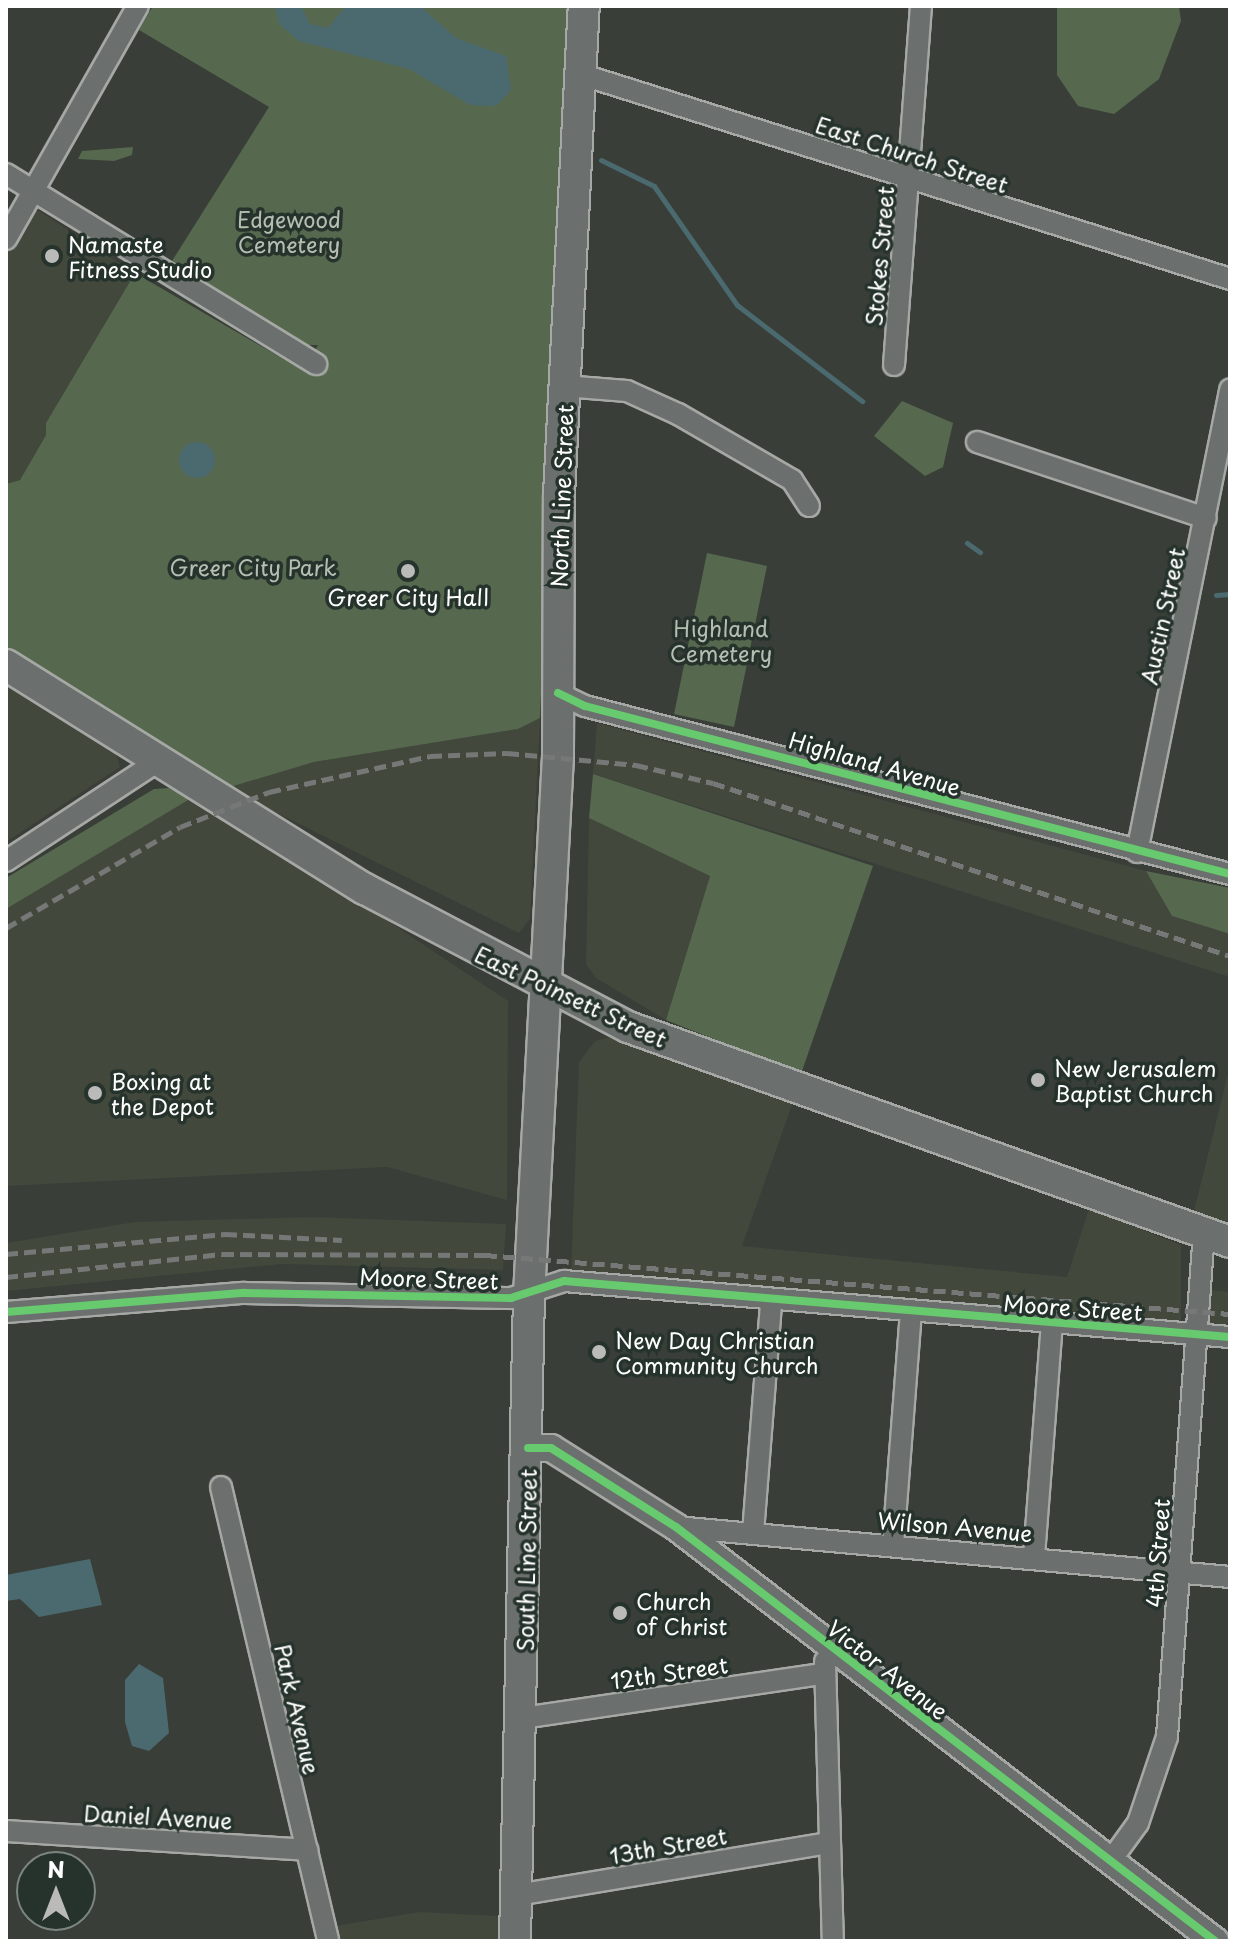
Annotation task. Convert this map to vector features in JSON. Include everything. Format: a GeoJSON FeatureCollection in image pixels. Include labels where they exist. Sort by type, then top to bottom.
{"type":"FeatureCollection","features":[{"type":"Feature","properties":{"kind":"main road","name":"North Line Street"},"geometry":{"type":"LineString","coordinates":[[544,986],[558,693],[564,386],[584,6]]}},
{"type":"Feature","properties":{"kind":"main road","name":"East Poinsett Street"},"geometry":{"type":"LineString","coordinates":[[6,665],[157,762],[544,986],[641,1032],[1217,1237]]}},
{"type":"Feature","properties":{"kind":"main road","name":"South Line Street"},"geometry":{"type":"LineString","coordinates":[[515,1941],[523,1718],[529,1295],[544,986]]}},
{"type":"Feature","properties":{"kind":"street"},"geometry":{"type":"LineString","coordinates":[[6,239],[138,6]]}},
{"type":"Feature","properties":{"kind":"street","name":"Stokes Street"},"geometry":{"type":"LineString","coordinates":[[894,365],[921,6]]}},
{"type":"Feature","properties":{"kind":"street","name":"East Church Street"},"geometry":{"type":"LineString","coordinates":[[580,74],[1230,279]]}},
{"type":"Feature","properties":{"kind":"street"},"geometry":{"type":"LineString","coordinates":[[6,174],[316,364]]}},
{"type":"Feature","properties":{"kind":"street"},"geometry":{"type":"LineString","coordinates":[[564,386],[627,391],[678,414],[792,480],[809,506]]}},
{"type":"Feature","properties":{"kind":"street","name":"Austin Street"},"geometry":{"type":"LineString","coordinates":[[1137,852],[1230,389]]}},
{"type":"Feature","properties":{"kind":"street"},"geometry":{"type":"LineString","coordinates":[[977,442],[1206,518]]}},
{"type":"Feature","properties":{"kind":"street","name":"Highland Avenue"},"geometry":{"type":"LineString","coordinates":[[558,693],[1137,852],[1230,874]]}},
{"type":"Feature","properties":{"kind":"street"},"geometry":{"type":"LineString","coordinates":[[6,861],[157,762]]}},
{"type":"Feature","properties":{"kind":"street","name":"4th Street"},"geometry":{"type":"LineString","coordinates":[[1109,1863],[1138,1823],[1161,1766],[1180,1569],[1195,1335],[1217,1237]]}},
{"type":"Feature","properties":{"kind":"street","name":"Moore Street"},"geometry":{"type":"LineString","coordinates":[[6,1312],[231,1294],[529,1295],[564,1281],[771,1302],[1230,1337]]}},
{"type":"Feature","properties":{"kind":"street"},"geometry":{"type":"LineString","coordinates":[[753,1533],[771,1302]]}},
{"type":"Feature","properties":{"kind":"street"},"geometry":{"type":"LineString","coordinates":[[893,1545],[911,1313]]}},
{"type":"Feature","properties":{"kind":"street"},"geometry":{"type":"LineString","coordinates":[[1034,1556],[1052,1323]]}},
{"type":"Feature","properties":{"kind":"street","name":"Victor Avenue"},"geometry":{"type":"LineString","coordinates":[[528,1448],[551,1448],[676,1527],[1109,1863],[1215,1941]]}},
{"type":"Feature","properties":{"kind":"street","name":"Park Avenue"},"geometry":{"type":"LineString","coordinates":[[221,1487],[328,1941]]}},
{"type":"Feature","properties":{"kind":"street","name":"Wilson Avenue"},"geometry":{"type":"LineString","coordinates":[[676,1527],[1180,1569],[1230,1577]]}},
{"type":"Feature","properties":{"kind":"street"},"geometry":{"type":"LineString","coordinates":[[829,1646],[821,1674],[833,1941]]}},
{"type":"Feature","properties":{"kind":"street","name":"12th Street"},"geometry":{"type":"LineString","coordinates":[[523,1718],[821,1674]]}},
{"type":"Feature","properties":{"kind":"street","name":"Daniel Avenue"},"geometry":{"type":"LineString","coordinates":[[6,1831],[307,1850]]}},
{"type":"Feature","properties":{"kind":"street","name":"13th Street"},"geometry":{"type":"LineString","coordinates":[[517,1895],[827,1843]]}},
{"type":"Feature","properties":{"kind":"shaded area"},"geometry":{"type":"Polygon","coordinates":[[[39,211],[135,273],[46,423],[46,435],[20,480],[6,484],[6,255],[28,213],[39,211]]]}},
{"type":"Feature","properties":{"kind":"shaded area"},"geometry":{"type":"Polygon","coordinates":[[[6,686],[116,753],[120,767],[6,842],[6,686]]]}},
{"type":"Feature","properties":{"kind":"shaded area"},"geometry":{"type":"Polygon","coordinates":[[[540,718],[530,919],[519,933],[227,788],[314,762],[518,729],[540,718]]]}},
{"type":"Feature","properties":{"kind":"shaded area"},"geometry":{"type":"Polygon","coordinates":[[[597,723],[1146,871],[1172,916],[1230,934],[1230,977],[593,774],[597,723]]]}},
{"type":"Feature","properties":{"kind":"shaded area"},"geometry":{"type":"Polygon","coordinates":[[[190,799],[229,815],[508,1001],[507,1200],[387,1167],[6,1186],[6,909],[190,799]]]}},
{"type":"Feature","properties":{"kind":"shaded area"},"geometry":{"type":"Polygon","coordinates":[[[589,818],[710,876],[666,1020],[596,978],[586,964],[589,818]]]}},
{"type":"Feature","properties":{"kind":"shaded area"},"geometry":{"type":"Polygon","coordinates":[[[611,1037],[793,1102],[742,1246],[1067,1277],[1089,1209],[1181,1245],[1181,1326],[571,1273],[579,1062],[595,1041],[611,1037]]]}},
{"type":"Feature","properties":{"kind":"shaded area"},"geometry":{"type":"Polygon","coordinates":[[[1230,1066],[1230,1232],[1192,1219],[1230,1066]]]}},
{"type":"Feature","properties":{"kind":"shaded area"},"geometry":{"type":"Polygon","coordinates":[[[312,1217],[506,1224],[503,1270],[281,1264],[6,1291],[6,1243],[135,1222],[312,1217]]]}},
{"type":"Feature","properties":{"kind":"shaded area"},"geometry":{"type":"Polygon","coordinates":[[[1210,1290],[1230,1292],[1230,1328],[1206,1326],[1210,1290]]]}},
{"type":"Feature","properties":{"kind":"shaded area"},"geometry":{"type":"Polygon","coordinates":[[[419,1912],[499,1916],[499,1941],[338,1941],[335,1926],[419,1912]]]}},
{"type":"Feature","properties":{"kind":"green space","name":"Greer City Park"},"geometry":{"type":"Polygon","coordinates":[[[153,6],[571,6],[540,718],[518,729],[314,762],[227,788],[6,649],[6,484],[20,480],[46,435],[46,423],[135,273],[304,371],[318,345],[307,345],[172,261],[269,107],[139,30],[153,6]]]}},
{"type":"Feature","properties":{"kind":"green space"},"geometry":{"type":"Polygon","coordinates":[[[1057,6],[1179,6],[1181,21],[1159,79],[1114,114],[1078,106],[1057,75],[1057,6]]]}},
{"type":"Feature","properties":{"kind":"green space"},"geometry":{"type":"Polygon","coordinates":[[[133,147],[132,155],[114,161],[78,159],[82,151],[133,147]]]}},
{"type":"Feature","properties":{"kind":"green space"},"geometry":{"type":"Polygon","coordinates":[[[902,401],[953,423],[943,467],[925,476],[874,436],[902,401]]]}},
{"type":"Feature","properties":{"kind":"green space","name":"Highland Cemetery"},"geometry":{"type":"Polygon","coordinates":[[[707,553],[767,566],[734,727],[674,714],[707,553]]]}},
{"type":"Feature","properties":{"kind":"green space"},"geometry":{"type":"Polygon","coordinates":[[[593,774],[873,866],[801,1074],[666,1020],[710,876],[589,818],[593,774]]]}},
{"type":"Feature","properties":{"kind":"green space"},"geometry":{"type":"Polygon","coordinates":[[[169,788],[190,799],[6,909],[6,878],[154,789],[169,788]]]}},
{"type":"Feature","properties":{"kind":"green space"},"geometry":{"type":"Polygon","coordinates":[[[1146,871],[1230,888],[1230,934],[1172,916],[1146,871]]]}},
{"type":"Feature","properties":{"kind":"water"},"geometry":{"type":"Polygon","coordinates":[[[275,6],[301,6],[310,24],[328,28],[346,6],[420,6],[456,38],[506,56],[511,90],[496,106],[470,105],[409,69],[299,41],[279,24],[275,6]]]}},
{"type":"Feature","properties":{"kind":"water"},"geometry":{"type":"Polygon","coordinates":[[[197,442],[210,447],[215,460],[210,473],[197,478],[184,473],[179,460],[184,447],[197,442]]]}},
{"type":"Feature","properties":{"kind":"water"},"geometry":{"type":"Polygon","coordinates":[[[90,1559],[102,1605],[39,1617],[20,1599],[6,1601],[6,1575],[90,1559]]]}},
{"type":"Feature","properties":{"kind":"water"},"geometry":{"type":"Polygon","coordinates":[[[139,1664],[163,1678],[169,1733],[149,1751],[132,1746],[125,1722],[125,1680],[139,1664]]]}},
{"type":"Feature","properties":{"kind":"waterway"},"geometry":{"type":"LineString","coordinates":[[601,160],[654,186],[737,305],[862,401]]}},
{"type":"Feature","properties":{"kind":"waterway"},"geometry":{"type":"LineString","coordinates":[[967,543],[980,552]]}},
{"type":"Feature","properties":{"kind":"waterway"},"geometry":{"type":"LineString","coordinates":[[1216,595],[1230,594]]}},
{"type":"Feature","properties":{"kind":"railway"},"geometry":{"type":"LineString","coordinates":[[6,928],[180,827],[269,792],[430,756],[507,753],[636,765],[713,783],[1230,956]]}},
{"type":"Feature","properties":{"kind":"railway"},"geometry":{"type":"LineString","coordinates":[[6,1254],[225,1234],[342,1240]]}},
{"type":"Feature","properties":{"kind":"railway"},"geometry":{"type":"LineString","coordinates":[[6,1277],[222,1254],[485,1255],[1230,1314]]}},
{"type":"Feature","properties":{"kind":"cycle path"},"geometry":{"type":"LineString","coordinates":[[558,693],[585,706],[1230,874]]}},
{"type":"Feature","properties":{"kind":"cycle path"},"geometry":{"type":"LineString","coordinates":[[6,1312],[244,1293],[511,1298],[564,1281],[1230,1337]]}},
{"type":"Feature","properties":{"kind":"cycle path"},"geometry":{"type":"LineString","coordinates":[[528,1448],[551,1448],[676,1527],[1215,1941]]}},
{"type":"Feature","properties":{"kind":"place","name":"Namaste Fitness Studio"},"geometry":{"type":"Point","coordinates":[52,256]}},
{"type":"Feature","properties":{"kind":"place","name":"Greer City Hall"},"geometry":{"type":"Point","coordinates":[408,571]}},
{"type":"Feature","properties":{"kind":"place","name":"New Jerusalem Baptist Church"},"geometry":{"type":"Point","coordinates":[1038,1080]}},
{"type":"Feature","properties":{"kind":"place","name":"Boxing at the Depot"},"geometry":{"type":"Point","coordinates":[95,1093]}},
{"type":"Feature","properties":{"kind":"place","name":"New Day Christian Community Church"},"geometry":{"type":"Point","coordinates":[599,1352]}},
{"type":"Feature","properties":{"kind":"place","name":"Church of Christ"},"geometry":{"type":"Point","coordinates":[620,1613]}},
{"type":"Feature","properties":{"kind":"park label","name":"Edgewood Cemetery"},"geometry":{"type":"Point","coordinates":[289,230]}}]}
